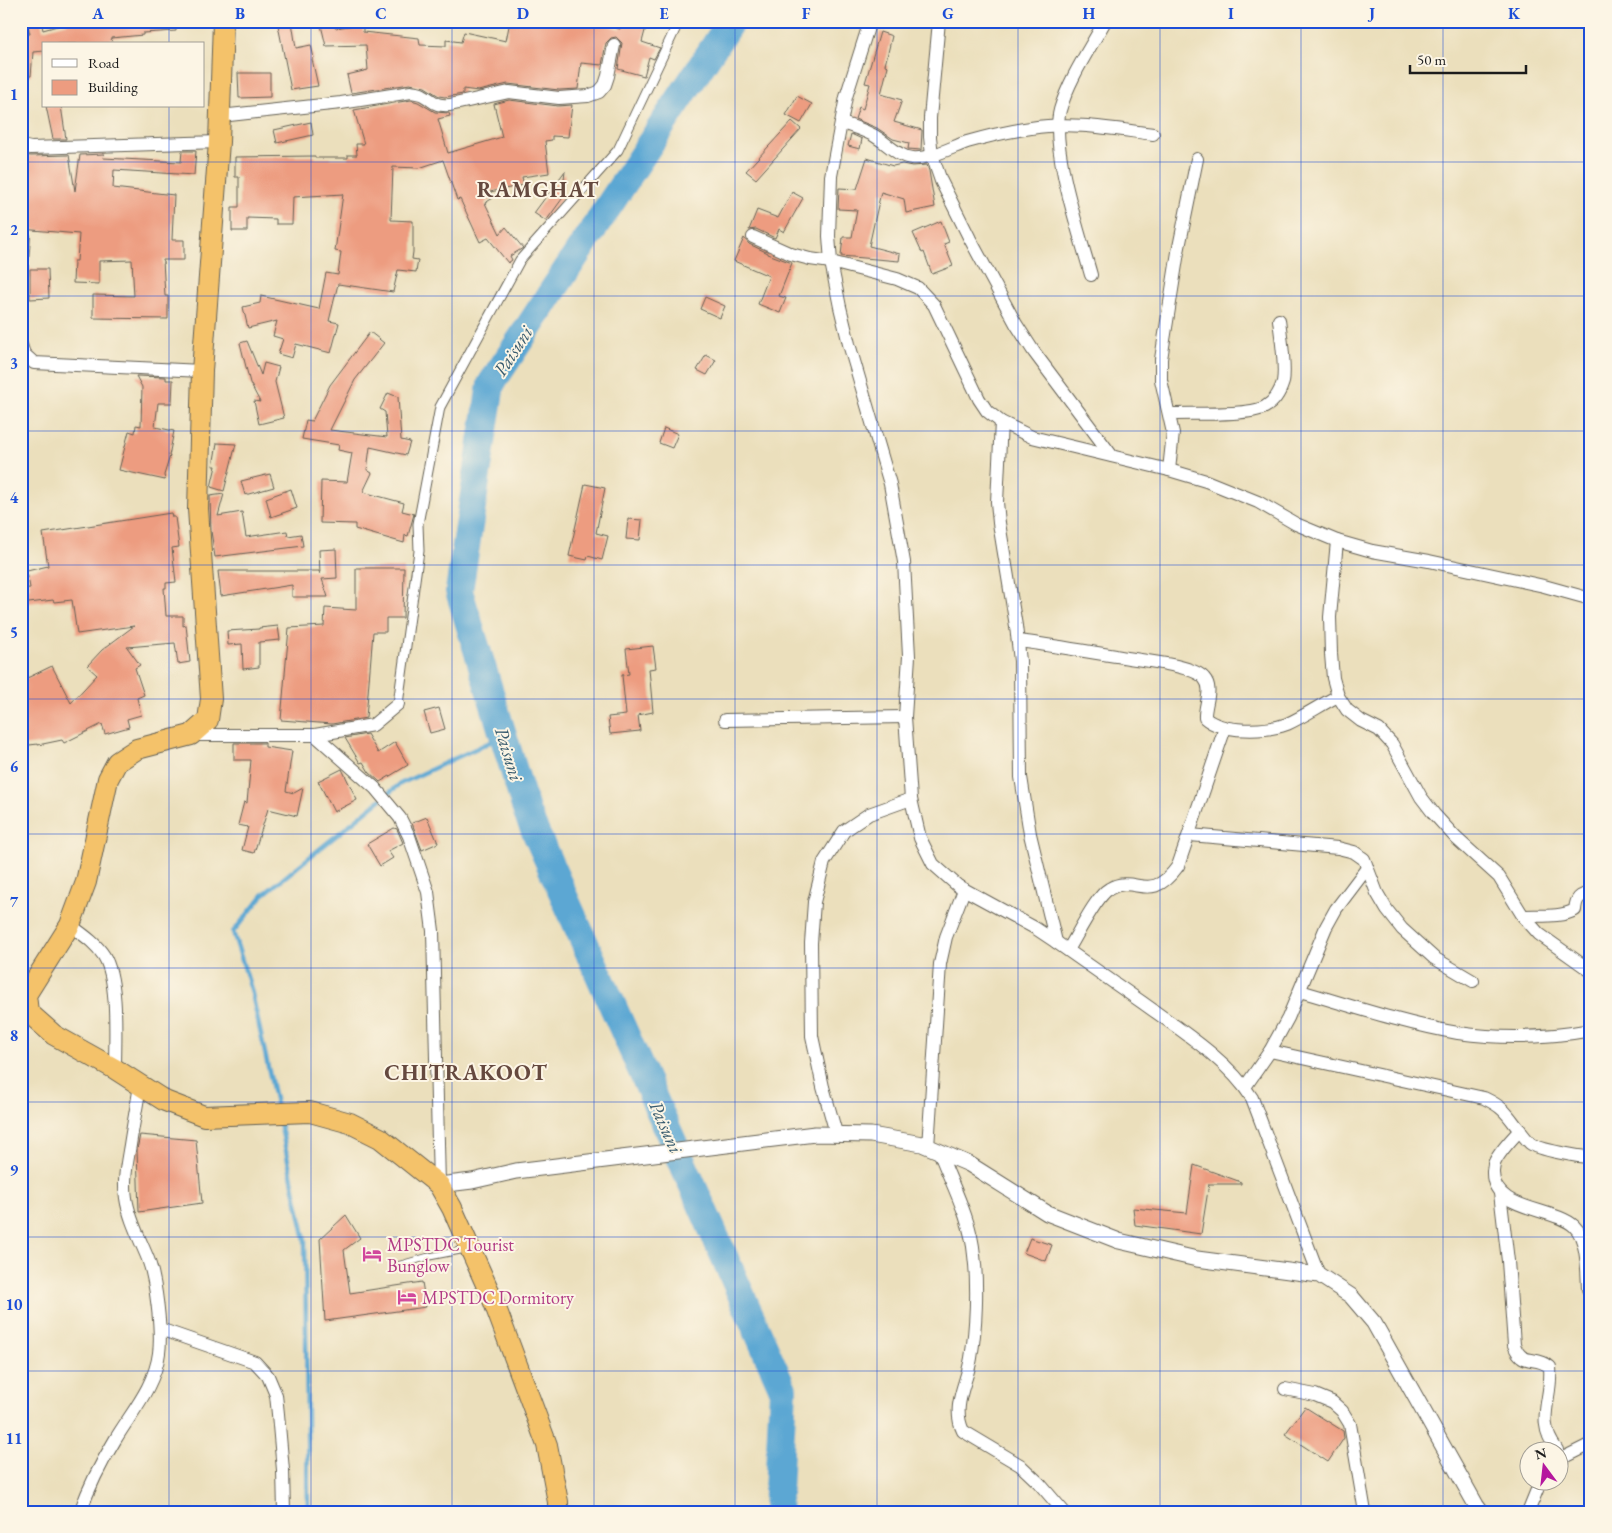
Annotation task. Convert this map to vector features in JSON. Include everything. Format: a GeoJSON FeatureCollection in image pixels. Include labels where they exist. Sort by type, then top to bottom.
{"type":"FeatureCollection","features":[{"type":"Feature","properties":{"kind":"highway"},"geometry":{"type":"LineString","coordinates":[[224,21],[219,142],[202,371],[198,508],[211,699],[208,720],[191,735],[137,749],[118,762],[108,779],[86,882],[70,925],[24,1004],[54,1035],[115,1068],[165,1101],[204,1116],[310,1112],[350,1124],[380,1138],[439,1185],[452,1208],[493,1300],[547,1446],[558,1502],[558,1512]]}},
{"type":"Feature","properties":{"kind":"street"},"geometry":{"type":"LineString","coordinates":[[191,735],[314,735],[373,726],[398,704],[419,551],[418,524],[440,407],[520,260],[618,150],[679,21]]}},
{"type":"Feature","properties":{"kind":"street"},"geometry":{"type":"LineString","coordinates":[[870,21],[846,97],[841,123],[831,176],[829,236],[831,262],[849,344],[890,484],[904,562],[909,656],[905,717],[911,799],[920,838],[933,864],[958,886],[1035,928],[1068,950],[1182,1030],[1217,1059],[1245,1087],[1252,1098],[1319,1275]]}},
{"type":"Feature","properties":{"kind":"street"},"geometry":{"type":"LineString","coordinates":[[939,21],[930,118],[932,155],[941,181],[1016,324],[1034,352],[1112,456]]}},
{"type":"Feature","properties":{"kind":"street"},"geometry":{"type":"LineString","coordinates":[[1090,275],[1062,162],[1057,125],[1060,110],[1069,87],[1105,21]]}},
{"type":"Feature","properties":{"kind":"street"},"geometry":{"type":"LineString","coordinates":[[220,116],[341,103],[411,92],[422,94],[441,106],[450,106],[509,92],[559,98],[588,96],[599,92],[604,85],[608,76],[614,45]]}},
{"type":"Feature","properties":{"kind":"street"},"geometry":{"type":"LineString","coordinates":[[841,123],[874,136],[908,157],[915,159],[1004,133],[1057,125],[1153,134]]}},
{"type":"Feature","properties":{"kind":"street"},"geometry":{"type":"LineString","coordinates":[[21,146],[31,148],[219,142]]}},
{"type":"Feature","properties":{"kind":"street"},"geometry":{"type":"LineString","coordinates":[[1169,470],[1173,433],[1161,380],[1161,358],[1178,252],[1197,159]]}},
{"type":"Feature","properties":{"kind":"street"},"geometry":{"type":"LineString","coordinates":[[21,275],[24,237]]}},
{"type":"Feature","properties":{"kind":"street"},"geometry":{"type":"LineString","coordinates":[[753,237],[791,254],[897,279],[918,288],[934,305],[979,399],[987,411],[1001,422],[1032,437],[1169,470],[1206,481],[1258,502],[1296,524],[1337,541],[1372,551],[1429,561],[1544,586],[1591,599]]}},
{"type":"Feature","properties":{"kind":"street"},"geometry":{"type":"LineString","coordinates":[[1170,414],[1235,413],[1265,407],[1276,397],[1283,381],[1279,320]]}},
{"type":"Feature","properties":{"kind":"street"},"geometry":{"type":"LineString","coordinates":[[21,346],[24,354],[34,364],[202,371]]}},
{"type":"Feature","properties":{"kind":"street"},"geometry":{"type":"LineString","coordinates":[[1001,422],[998,509],[1020,661],[1021,777],[1030,834],[1056,942]]}},
{"type":"Feature","properties":{"kind":"street"},"geometry":{"type":"LineString","coordinates":[[1337,541],[1330,617],[1333,678],[1338,696],[1347,710],[1361,721],[1380,730],[1392,744],[1425,803],[1456,838],[1499,877],[1523,916],[1539,934],[1591,971]]}},
{"type":"Feature","properties":{"kind":"street"},"geometry":{"type":"LineString","coordinates":[[1018,641],[1181,667],[1196,672],[1205,678],[1209,690],[1204,710],[1205,718],[1212,724],[1225,728],[1272,728],[1287,724],[1338,696]]}},
{"type":"Feature","properties":{"kind":"street"},"geometry":{"type":"LineString","coordinates":[[725,720],[905,717]]}},
{"type":"Feature","properties":{"kind":"street"},"geometry":{"type":"LineString","coordinates":[[1068,950],[1099,899],[1108,889],[1127,885],[1149,888],[1160,884],[1171,876],[1178,866],[1190,835],[1225,728]]}},
{"type":"Feature","properties":{"kind":"street"},"geometry":{"type":"LineString","coordinates":[[314,735],[374,788],[400,818],[409,836],[428,892],[433,931],[439,1185],[472,1181],[516,1171],[815,1134],[870,1135],[922,1144],[969,1164],[1047,1213],[1119,1241],[1197,1259],[1319,1275],[1351,1296],[1374,1323],[1481,1512]]}},
{"type":"Feature","properties":{"kind":"street"},"geometry":{"type":"LineString","coordinates":[[836,1133],[812,1036],[811,942],[814,902],[824,862],[844,831],[868,814],[911,799]]}},
{"type":"Feature","properties":{"kind":"street"},"geometry":{"type":"LineString","coordinates":[[1190,835],[1338,848],[1354,852],[1364,859],[1377,893],[1402,930],[1434,958],[1473,981]]}},
{"type":"Feature","properties":{"kind":"street"},"geometry":{"type":"LineString","coordinates":[[1245,1087],[1270,1051],[1288,1018],[1326,927],[1336,909],[1367,868]]}},
{"type":"Feature","properties":{"kind":"street"},"geometry":{"type":"LineString","coordinates":[[964,890],[946,937],[940,964],[934,1149],[970,1229],[974,1256],[974,1330],[971,1358],[957,1411],[963,1431],[1020,1465],[1039,1483],[1064,1512]]}},
{"type":"Feature","properties":{"kind":"street"},"geometry":{"type":"LineString","coordinates":[[1523,916],[1570,913],[1575,910],[1576,900],[1581,895],[1591,894]]}},
{"type":"Feature","properties":{"kind":"street"},"geometry":{"type":"LineString","coordinates":[[70,925],[94,943],[105,958],[112,977],[116,1017],[115,1068]]}},
{"type":"Feature","properties":{"kind":"street"},"geometry":{"type":"LineString","coordinates":[[1300,991],[1424,1026],[1466,1034],[1524,1036],[1572,1034],[1591,1030]]}},
{"type":"Feature","properties":{"kind":"street"},"geometry":{"type":"LineString","coordinates":[[1270,1051],[1484,1098],[1498,1104],[1508,1114],[1530,1144],[1567,1154],[1591,1157]]}},
{"type":"Feature","properties":{"kind":"street"},"geometry":{"type":"LineString","coordinates":[[80,1512],[89,1487],[154,1374],[159,1353],[160,1329],[149,1262],[132,1221],[126,1198],[125,1175],[140,1085]]}},
{"type":"Feature","properties":{"kind":"street"},"geometry":{"type":"LineString","coordinates":[[1520,1130],[1494,1165],[1493,1179],[1500,1193],[1508,1261],[1514,1345],[1517,1353],[1522,1358],[1544,1362],[1550,1367],[1550,1387],[1545,1423],[1550,1440]]}},
{"type":"Feature","properties":{"kind":"street"},"geometry":{"type":"LineString","coordinates":[[1500,1193],[1514,1202],[1564,1220],[1575,1227],[1585,1249],[1588,1290]]}},
{"type":"Feature","properties":{"kind":"street"},"geometry":{"type":"LineString","coordinates":[[160,1329],[255,1362],[268,1376],[276,1395],[283,1470],[284,1512]]}},
{"type":"Feature","properties":{"kind":"street"},"geometry":{"type":"LineString","coordinates":[[1285,1389],[1315,1395],[1332,1402],[1342,1411],[1350,1424],[1365,1512]]}},
{"type":"Feature","properties":{"kind":"street"},"geometry":{"type":"LineString","coordinates":[[1570,1452],[1591,1444]]}},
{"type":"Feature","properties":{"kind":"street"},"geometry":{"type":"LineString","coordinates":[[1528,1512],[1537,1490]]}},
{"type":"Feature","properties":{"kind":"lane"},"geometry":{"type":"LineString","coordinates":[[399,1265],[427,1257],[470,1249]]}},
{"type":"Feature","properties":{"kind":"building"},"geometry":{"type":"Polygon","coordinates":[[[27,21],[41,21],[43,30],[75,21],[176,21],[176,31],[143,33],[143,35],[111,38],[112,42],[42,42],[42,51],[33,52],[31,76],[21,76],[21,35],[30,34],[27,21]]]}},
{"type":"Feature","properties":{"kind":"building"},"geometry":{"type":"Polygon","coordinates":[[[320,21],[334,21],[335,28],[363,24],[363,32],[419,38],[420,45],[446,46],[446,40],[461,42],[464,32],[506,41],[510,21],[593,21],[620,29],[622,21],[626,21],[646,27],[642,42],[660,48],[654,59],[649,57],[644,76],[618,69],[622,43],[616,37],[611,38],[606,43],[602,65],[581,63],[578,89],[559,90],[508,84],[478,91],[463,89],[463,94],[445,97],[439,96],[425,87],[410,84],[351,93],[347,75],[368,70],[366,45],[326,46],[320,21]]]}},
{"type":"Feature","properties":{"kind":"building"},"geometry":{"type":"Polygon","coordinates":[[[292,22],[296,48],[311,45],[318,86],[291,90],[278,25],[292,22]]]}},
{"type":"Feature","properties":{"kind":"building"},"geometry":{"type":"Polygon","coordinates":[[[880,32],[892,36],[885,65],[888,66],[881,94],[902,100],[894,122],[922,130],[921,150],[908,149],[909,143],[893,139],[877,128],[855,119],[859,107],[863,109],[870,84],[865,83],[880,32]]]}},
{"type":"Feature","properties":{"kind":"building"},"geometry":{"type":"Polygon","coordinates":[[[238,73],[270,73],[270,97],[239,98],[238,73]]]}},
{"type":"Feature","properties":{"kind":"building"},"geometry":{"type":"Polygon","coordinates":[[[797,96],[812,104],[801,123],[786,115],[797,96]]]}},
{"type":"Feature","properties":{"kind":"building"},"geometry":{"type":"Polygon","coordinates":[[[411,100],[435,112],[449,113],[450,116],[438,119],[448,153],[502,137],[494,104],[509,100],[558,106],[572,105],[568,137],[552,136],[552,140],[545,141],[549,173],[522,177],[524,185],[490,192],[493,198],[485,203],[500,234],[506,227],[523,248],[510,256],[512,260],[508,263],[488,238],[480,242],[460,199],[457,200],[443,160],[419,168],[393,167],[391,220],[413,221],[412,259],[418,260],[416,272],[398,270],[393,292],[338,284],[329,321],[339,323],[331,353],[296,344],[292,358],[278,354],[283,339],[273,336],[277,321],[248,328],[243,307],[260,303],[261,296],[319,309],[326,273],[338,275],[341,252],[335,251],[343,194],[293,197],[292,224],[276,224],[276,219],[247,218],[247,231],[232,231],[232,207],[239,207],[239,177],[235,177],[235,157],[315,156],[315,158],[348,158],[348,155],[357,155],[356,144],[364,144],[354,110],[411,100]]]}},
{"type":"Feature","properties":{"kind":"building"},"geometry":{"type":"Polygon","coordinates":[[[46,108],[61,108],[66,139],[53,139],[46,108]]]}},
{"type":"Feature","properties":{"kind":"building"},"geometry":{"type":"Polygon","coordinates":[[[792,121],[801,129],[756,179],[746,171],[792,121]]]}},
{"type":"Feature","properties":{"kind":"building"},"geometry":{"type":"Polygon","coordinates":[[[311,122],[313,135],[277,143],[274,130],[311,122]]]}},
{"type":"Feature","properties":{"kind":"building"},"geometry":{"type":"Polygon","coordinates":[[[851,134],[862,139],[860,149],[848,146],[851,134]]]}},
{"type":"Feature","properties":{"kind":"building"},"geometry":{"type":"Polygon","coordinates":[[[182,151],[196,151],[194,175],[114,170],[113,188],[174,195],[172,240],[184,240],[184,260],[163,260],[165,296],[168,296],[168,319],[93,318],[93,295],[134,296],[132,260],[99,261],[99,284],[73,283],[74,261],[77,261],[79,234],[21,229],[23,155],[69,155],[75,191],[80,155],[104,154],[103,158],[181,162],[182,151]]]}},
{"type":"Feature","properties":{"kind":"building"},"geometry":{"type":"Polygon","coordinates":[[[867,158],[893,166],[902,164],[912,166],[927,165],[929,171],[935,207],[906,213],[904,199],[881,192],[869,246],[900,254],[899,261],[841,256],[843,237],[852,237],[857,210],[838,209],[839,188],[857,189],[867,158]]]}},
{"type":"Feature","properties":{"kind":"building"},"geometry":{"type":"Polygon","coordinates":[[[565,171],[562,199],[546,221],[534,213],[565,171]]]}},
{"type":"Feature","properties":{"kind":"building"},"geometry":{"type":"Polygon","coordinates":[[[792,192],[803,198],[784,232],[779,229],[775,238],[756,229],[749,230],[757,210],[778,218],[792,192]]]}},
{"type":"Feature","properties":{"kind":"building"},"geometry":{"type":"Polygon","coordinates":[[[941,221],[949,242],[944,244],[953,266],[932,274],[924,252],[922,253],[913,233],[941,221]]]}},
{"type":"Feature","properties":{"kind":"building"},"geometry":{"type":"Polygon","coordinates":[[[744,238],[749,244],[768,254],[792,263],[779,296],[786,298],[780,313],[758,304],[769,276],[734,261],[744,238]]]}},
{"type":"Feature","properties":{"kind":"building"},"geometry":{"type":"Polygon","coordinates":[[[30,269],[48,269],[49,298],[30,299],[30,269]]]}},
{"type":"Feature","properties":{"kind":"building"},"geometry":{"type":"Polygon","coordinates":[[[705,297],[725,306],[720,318],[700,309],[705,297]]]}},
{"type":"Feature","properties":{"kind":"building"},"geometry":{"type":"Polygon","coordinates":[[[370,332],[384,343],[355,380],[330,430],[387,437],[385,412],[380,409],[388,393],[398,397],[401,440],[410,442],[406,455],[370,447],[367,470],[372,473],[363,492],[404,503],[402,511],[414,514],[408,536],[405,535],[404,543],[355,529],[355,524],[320,523],[321,481],[347,482],[352,453],[338,450],[339,445],[302,439],[306,420],[312,421],[330,385],[370,332]]]}},
{"type":"Feature","properties":{"kind":"building"},"geometry":{"type":"Polygon","coordinates":[[[247,341],[261,375],[264,363],[279,367],[275,382],[284,418],[259,424],[254,401],[260,402],[250,383],[240,343],[247,341]]]}},
{"type":"Feature","properties":{"kind":"building"},"geometry":{"type":"Polygon","coordinates":[[[706,355],[716,360],[707,375],[697,370],[706,355]]]}},
{"type":"Feature","properties":{"kind":"building"},"geometry":{"type":"Polygon","coordinates":[[[136,376],[166,377],[166,380],[173,380],[172,403],[158,403],[155,427],[174,431],[170,456],[164,475],[165,480],[119,470],[129,431],[135,433],[136,425],[141,426],[142,387],[136,376]]]}},
{"type":"Feature","properties":{"kind":"building"},"geometry":{"type":"Polygon","coordinates":[[[664,428],[678,434],[672,448],[659,443],[664,428]]]}},
{"type":"Feature","properties":{"kind":"building"},"geometry":{"type":"Polygon","coordinates":[[[217,443],[236,444],[224,491],[211,487],[216,466],[213,466],[217,443]]]}},
{"type":"Feature","properties":{"kind":"building"},"geometry":{"type":"Polygon","coordinates":[[[270,474],[274,487],[245,495],[241,481],[270,474]]]}},
{"type":"Feature","properties":{"kind":"building"},"geometry":{"type":"Polygon","coordinates":[[[585,484],[605,488],[596,533],[608,536],[602,560],[588,556],[587,560],[569,556],[585,484]]]}},
{"type":"Feature","properties":{"kind":"building"},"geometry":{"type":"Polygon","coordinates":[[[291,489],[297,508],[271,517],[266,498],[291,489]]]}},
{"type":"Feature","properties":{"kind":"building"},"geometry":{"type":"Polygon","coordinates":[[[224,494],[218,516],[242,512],[246,537],[287,531],[288,536],[301,534],[303,546],[215,557],[211,531],[210,496],[224,494]]]}},
{"type":"Feature","properties":{"kind":"building"},"geometry":{"type":"Polygon","coordinates":[[[171,513],[172,517],[175,517],[179,547],[172,548],[176,582],[166,583],[166,588],[164,588],[166,616],[183,616],[183,626],[186,625],[190,662],[178,664],[175,643],[127,647],[140,665],[135,668],[144,695],[137,698],[141,715],[127,719],[129,727],[105,734],[102,724],[64,743],[62,740],[21,746],[21,681],[52,666],[71,703],[97,675],[87,666],[102,650],[134,626],[77,634],[72,600],[21,604],[21,589],[30,588],[27,571],[48,566],[43,533],[171,513]]]}},
{"type":"Feature","properties":{"kind":"building"},"geometry":{"type":"Polygon","coordinates":[[[628,519],[642,520],[640,540],[626,539],[628,519]]]}},
{"type":"Feature","properties":{"kind":"building"},"geometry":{"type":"Polygon","coordinates":[[[336,549],[337,578],[322,579],[328,597],[292,597],[292,585],[221,596],[218,571],[319,571],[320,574],[319,550],[336,549]]]}},
{"type":"Feature","properties":{"kind":"building"},"geometry":{"type":"Polygon","coordinates":[[[356,568],[404,568],[403,618],[386,618],[386,632],[373,632],[366,718],[332,724],[281,720],[289,628],[324,626],[325,608],[356,610],[356,568]]]}},
{"type":"Feature","properties":{"kind":"building"},"geometry":{"type":"Polygon","coordinates":[[[278,626],[280,640],[259,642],[259,667],[243,669],[242,644],[228,645],[227,631],[278,626]]]}},
{"type":"Feature","properties":{"kind":"building"},"geometry":{"type":"Polygon","coordinates":[[[653,646],[656,668],[649,669],[653,712],[638,715],[640,731],[610,734],[608,717],[626,715],[622,675],[629,674],[626,649],[653,646]]]}},
{"type":"Feature","properties":{"kind":"building"},"geometry":{"type":"Polygon","coordinates":[[[439,708],[445,729],[430,733],[424,712],[439,708]]]}},
{"type":"Feature","properties":{"kind":"building"},"geometry":{"type":"Polygon","coordinates":[[[367,734],[378,753],[395,742],[408,765],[380,782],[369,772],[363,762],[360,763],[345,738],[367,734]]]}},
{"type":"Feature","properties":{"kind":"building"},"geometry":{"type":"Polygon","coordinates":[[[234,743],[265,743],[265,747],[292,751],[286,791],[294,793],[303,788],[297,816],[268,809],[254,853],[242,850],[248,827],[238,825],[244,802],[247,803],[251,760],[234,760],[234,743]]]}},
{"type":"Feature","properties":{"kind":"building"},"geometry":{"type":"Polygon","coordinates":[[[342,769],[357,800],[334,812],[318,781],[342,769]]]}},
{"type":"Feature","properties":{"kind":"building"},"geometry":{"type":"Polygon","coordinates":[[[427,817],[438,843],[422,850],[412,823],[427,817]]]}},
{"type":"Feature","properties":{"kind":"building"},"geometry":{"type":"Polygon","coordinates":[[[394,828],[397,829],[403,843],[388,851],[393,858],[380,866],[367,844],[394,828]]]}},
{"type":"Feature","properties":{"kind":"building"},"geometry":{"type":"Polygon","coordinates":[[[140,1135],[196,1140],[202,1203],[139,1212],[137,1150],[140,1135]]]}},
{"type":"Feature","properties":{"kind":"building"},"geometry":{"type":"Polygon","coordinates":[[[1194,1165],[1241,1182],[1241,1184],[1209,1184],[1201,1234],[1135,1225],[1133,1208],[1187,1213],[1194,1165]]]}},
{"type":"Feature","properties":{"kind":"building"},"geometry":{"type":"Polygon","coordinates":[[[346,1215],[360,1238],[344,1250],[350,1293],[422,1282],[426,1307],[325,1321],[320,1239],[346,1215]]]}},
{"type":"Feature","properties":{"kind":"building"},"geometry":{"type":"Polygon","coordinates":[[[1030,1238],[1052,1245],[1046,1261],[1024,1253],[1030,1238]]]}},
{"type":"Feature","properties":{"kind":"building"},"geometry":{"type":"Polygon","coordinates":[[[1305,1407],[1343,1431],[1344,1438],[1328,1462],[1285,1434],[1305,1407]]]}},
{"type":"Feature","properties":{"kind":"waterway","name":"Paisuni"},"geometry":{"type":"LineString","coordinates":[[731,21],[491,384],[459,591],[527,813],[783,1389],[777,1512]]}},
{"type":"Feature","properties":{"kind":"waterway"},"geometry":{"type":"LineString","coordinates":[[277,1108],[251,989],[233,932],[264,894],[400,784],[503,736]]}},
{"type":"Feature","properties":{"kind":"waterway"},"geometry":{"type":"LineString","coordinates":[[279,1118],[305,1240],[308,1512]]}},
{"type":"Feature","properties":{"kind":"place","name":"MPSTDC Tourist Bunglow"},"geometry":{"type":"Point","coordinates":[372,1254]}},
{"type":"Feature","properties":{"kind":"place","name":"MPSTDC Dormitory"},"geometry":{"type":"Point","coordinates":[407,1297]}},
{"type":"Feature","properties":{"kind":"district","name":"RAMGHAT"},"geometry":{"type":"Point","coordinates":[538,189]}},
{"type":"Feature","properties":{"kind":"district","name":"CHITRAKOOT"},"geometry":{"type":"Point","coordinates":[466,1072]}}]}
